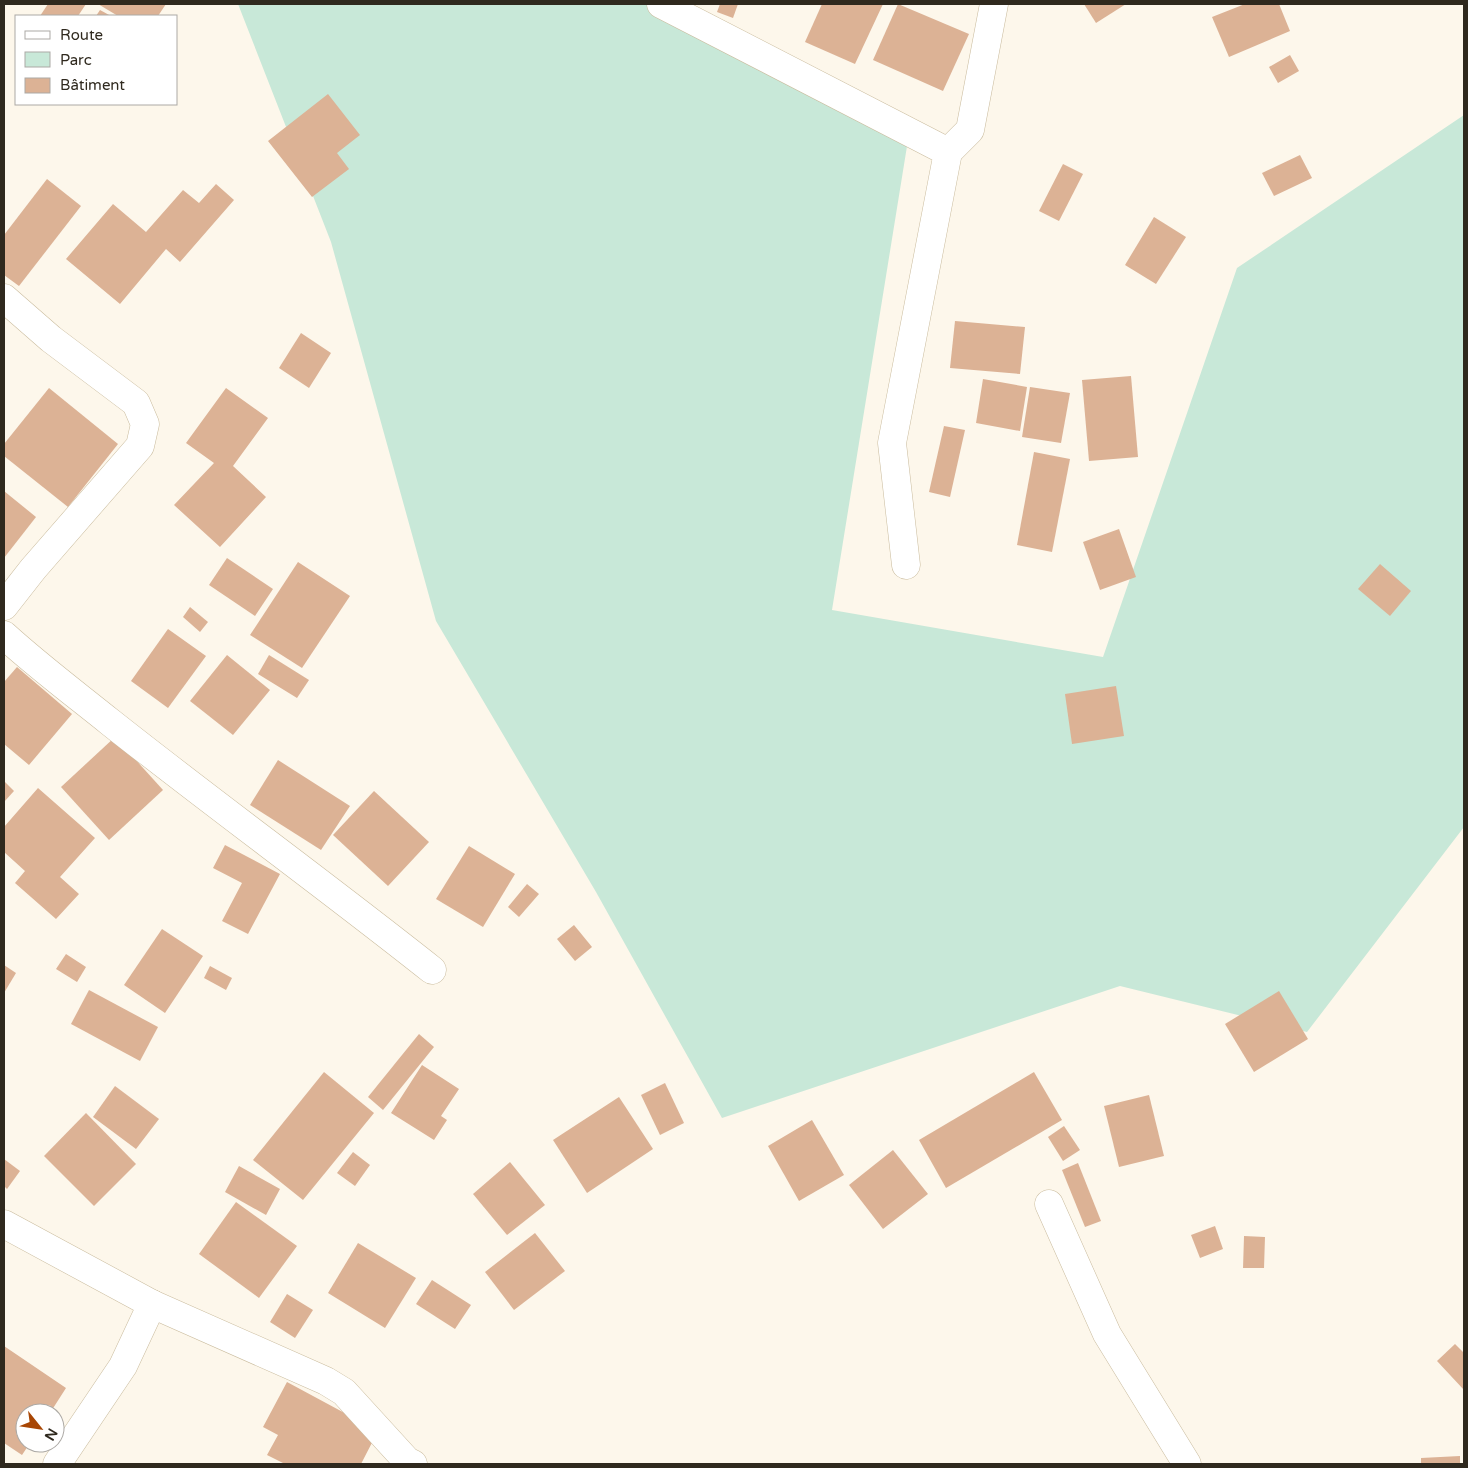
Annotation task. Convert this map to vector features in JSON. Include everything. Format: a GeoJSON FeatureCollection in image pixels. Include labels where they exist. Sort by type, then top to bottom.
{"type":"FeatureCollection","features":[{"type":"Feature","properties":{"kind":"street"},"geometry":{"type":"LineString","coordinates":[[661,4],[948,152]]}},
{"type":"Feature","properties":{"kind":"street"},"geometry":{"type":"LineString","coordinates":[[906,565],[892,443],[948,152],[970,130],[994,4]]}},
{"type":"Feature","properties":{"kind":"street"},"geometry":{"type":"LineString","coordinates":[[4,298],[51,339],[136,404],[145,424],[140,446],[33,569],[4,606]]}},
{"type":"Feature","properties":{"kind":"street"},"geometry":{"type":"LineString","coordinates":[[4,636],[32,661],[175,774],[334,892],[432,970]]}},
{"type":"Feature","properties":{"kind":"street"},"geometry":{"type":"LineString","coordinates":[[1049,1204],[1107,1334],[1187,1464]]}},
{"type":"Feature","properties":{"kind":"street"},"geometry":{"type":"LineString","coordinates":[[4,1224],[152,1304],[326,1381],[344,1392],[409,1463]]}},
{"type":"Feature","properties":{"kind":"street"},"geometry":{"type":"LineString","coordinates":[[57,1464],[123,1366],[152,1304]]}},
{"type":"Feature","properties":{"kind":"green space"},"geometry":{"type":"Polygon","coordinates":[[[238,4],[681,4],[908,140],[832,610],[1103,657],[1237,268],[1464,115],[1464,827],[1307,1032],[1120,986],[722,1118],[596,892],[436,621],[331,242],[238,4]]]}},
{"type":"Feature","properties":{"kind":"building"},"geometry":{"type":"Polygon","coordinates":[[[48,4],[86,4],[79,15],[41,15],[48,4]]]}},
{"type":"Feature","properties":{"kind":"building"},"geometry":{"type":"Polygon","coordinates":[[[98,4],[166,4],[159,15],[116,15],[98,4]]]}},
{"type":"Feature","properties":{"kind":"building"},"geometry":{"type":"Polygon","coordinates":[[[720,4],[738,4],[733,18],[717,12],[720,4]]]}},
{"type":"Feature","properties":{"kind":"building"},"geometry":{"type":"Polygon","coordinates":[[[822,4],[883,4],[855,64],[805,42],[822,4]]]}},
{"type":"Feature","properties":{"kind":"building"},"geometry":{"type":"Polygon","coordinates":[[[898,4],[969,34],[943,91],[873,60],[898,4]]]}},
{"type":"Feature","properties":{"kind":"building"},"geometry":{"type":"Polygon","coordinates":[[[1084,4],[1126,4],[1096,23],[1084,4]]]}},
{"type":"Feature","properties":{"kind":"building"},"geometry":{"type":"Polygon","coordinates":[[[1245,4],[1279,4],[1290,31],[1229,57],[1212,17],[1245,4]]]}},
{"type":"Feature","properties":{"kind":"building"},"geometry":{"type":"Polygon","coordinates":[[[100,10],[109,15],[97,15],[100,10]]]}},
{"type":"Feature","properties":{"kind":"building"},"geometry":{"type":"Polygon","coordinates":[[[1290,55],[1299,71],[1278,83],[1269,67],[1290,55]]]}},
{"type":"Feature","properties":{"kind":"building"},"geometry":{"type":"Polygon","coordinates":[[[328,94],[360,135],[337,153],[349,169],[312,197],[268,141],[328,94]]]}},
{"type":"Feature","properties":{"kind":"building"},"geometry":{"type":"Polygon","coordinates":[[[1300,155],[1312,178],[1274,196],[1262,173],[1300,155]]]}},
{"type":"Feature","properties":{"kind":"building"},"geometry":{"type":"Polygon","coordinates":[[[1063,164],[1083,174],[1059,221],[1039,211],[1063,164]]]}},
{"type":"Feature","properties":{"kind":"building"},"geometry":{"type":"Polygon","coordinates":[[[47,179],[81,206],[19,286],[4,275],[4,235],[47,179]]]}},
{"type":"Feature","properties":{"kind":"building"},"geometry":{"type":"Polygon","coordinates":[[[216,184],[234,200],[180,262],[166,249],[120,304],[66,259],[113,204],[146,232],[183,190],[199,203],[216,184]]]}},
{"type":"Feature","properties":{"kind":"building"},"geometry":{"type":"Polygon","coordinates":[[[1154,217],[1186,237],[1156,284],[1125,265],[1154,217]]]}},
{"type":"Feature","properties":{"kind":"building"},"geometry":{"type":"Polygon","coordinates":[[[955,321],[1025,327],[1020,374],[950,368],[955,321]]]}},
{"type":"Feature","properties":{"kind":"building"},"geometry":{"type":"Polygon","coordinates":[[[301,333],[331,353],[309,388],[279,368],[301,333]]]}},
{"type":"Feature","properties":{"kind":"building"},"geometry":{"type":"Polygon","coordinates":[[[1131,376],[1138,457],[1089,461],[1082,380],[1131,376]]]}},
{"type":"Feature","properties":{"kind":"building"},"geometry":{"type":"Polygon","coordinates":[[[983,379],[1027,387],[1020,431],[976,423],[983,379]]]}},
{"type":"Feature","properties":{"kind":"building"},"geometry":{"type":"Polygon","coordinates":[[[1030,387],[1070,393],[1061,443],[1022,437],[1030,387]]]}},
{"type":"Feature","properties":{"kind":"building"},"geometry":{"type":"Polygon","coordinates":[[[49,388],[118,444],[68,507],[4,456],[4,444],[49,388]]]}},
{"type":"Feature","properties":{"kind":"building"},"geometry":{"type":"Polygon","coordinates":[[[226,388],[268,418],[233,466],[266,497],[220,547],[174,505],[214,463],[186,443],[226,388]]]}},
{"type":"Feature","properties":{"kind":"building"},"geometry":{"type":"Polygon","coordinates":[[[944,426],[965,430],[950,497],[929,492],[944,426]]]}},
{"type":"Feature","properties":{"kind":"building"},"geometry":{"type":"Polygon","coordinates":[[[1034,452],[1070,459],[1052,552],[1017,545],[1034,452]]]}},
{"type":"Feature","properties":{"kind":"building"},"geometry":{"type":"Polygon","coordinates":[[[4,491],[36,517],[4,558],[4,491]]]}},
{"type":"Feature","properties":{"kind":"building"},"geometry":{"type":"Polygon","coordinates":[[[1119,529],[1136,577],[1100,590],[1083,542],[1119,529]]]}},
{"type":"Feature","properties":{"kind":"building"},"geometry":{"type":"Polygon","coordinates":[[[227,558],[273,589],[255,616],[209,585],[227,558]]]}},
{"type":"Feature","properties":{"kind":"building"},"geometry":{"type":"Polygon","coordinates":[[[298,562],[350,596],[302,668],[250,635],[298,562]]]}},
{"type":"Feature","properties":{"kind":"building"},"geometry":{"type":"Polygon","coordinates":[[[1380,564],[1411,591],[1390,616],[1358,589],[1380,564]]]}},
{"type":"Feature","properties":{"kind":"building"},"geometry":{"type":"Polygon","coordinates":[[[190,607],[208,622],[200,632],[183,617],[190,607]]]}},
{"type":"Feature","properties":{"kind":"building"},"geometry":{"type":"Polygon","coordinates":[[[168,629],[206,656],[168,708],[131,681],[168,629]]]}},
{"type":"Feature","properties":{"kind":"building"},"geometry":{"type":"Polygon","coordinates":[[[227,655],[270,690],[233,735],[190,701],[227,655]]]}},
{"type":"Feature","properties":{"kind":"building"},"geometry":{"type":"Polygon","coordinates":[[[269,655],[309,680],[297,698],[258,674],[269,655]]]}},
{"type":"Feature","properties":{"kind":"building"},"geometry":{"type":"Polygon","coordinates":[[[17,667],[72,714],[29,765],[4,744],[4,682],[17,667]]]}},
{"type":"Feature","properties":{"kind":"building"},"geometry":{"type":"Polygon","coordinates":[[[1116,686],[1124,736],[1072,744],[1065,694],[1116,686]]]}},
{"type":"Feature","properties":{"kind":"building"},"geometry":{"type":"Polygon","coordinates":[[[115,737],[163,790],[109,840],[61,787],[115,737]]]}},
{"type":"Feature","properties":{"kind":"building"},"geometry":{"type":"Polygon","coordinates":[[[278,760],[350,806],[321,850],[250,805],[278,760]]]}},
{"type":"Feature","properties":{"kind":"building"},"geometry":{"type":"Polygon","coordinates":[[[4,781],[14,791],[4,802],[4,781]]]}},
{"type":"Feature","properties":{"kind":"building"},"geometry":{"type":"Polygon","coordinates":[[[38,788],[95,838],[60,877],[79,894],[56,919],[15,883],[25,871],[4,852],[4,827],[38,788]]]}},
{"type":"Feature","properties":{"kind":"building"},"geometry":{"type":"Polygon","coordinates":[[[374,791],[429,842],[388,886],[333,835],[374,791]]]}},
{"type":"Feature","properties":{"kind":"building"},"geometry":{"type":"Polygon","coordinates":[[[225,845],[280,874],[248,934],[222,921],[242,883],[213,868],[225,845]]]}},
{"type":"Feature","properties":{"kind":"building"},"geometry":{"type":"Polygon","coordinates":[[[469,846],[515,874],[483,927],[436,899],[469,846]]]}},
{"type":"Feature","properties":{"kind":"building"},"geometry":{"type":"Polygon","coordinates":[[[527,884],[539,894],[519,917],[508,907],[527,884]]]}},
{"type":"Feature","properties":{"kind":"building"},"geometry":{"type":"Polygon","coordinates":[[[574,925],[592,947],[575,961],[557,939],[574,925]]]}},
{"type":"Feature","properties":{"kind":"building"},"geometry":{"type":"Polygon","coordinates":[[[162,929],[203,956],[165,1013],[124,985],[162,929]]]}},
{"type":"Feature","properties":{"kind":"building"},"geometry":{"type":"Polygon","coordinates":[[[66,954],[86,967],[77,982],[56,969],[66,954]]]}},
{"type":"Feature","properties":{"kind":"building"},"geometry":{"type":"Polygon","coordinates":[[[4,965],[16,973],[4,993],[4,965]]]}},
{"type":"Feature","properties":{"kind":"building"},"geometry":{"type":"Polygon","coordinates":[[[210,966],[232,978],[226,990],[204,978],[210,966]]]}},
{"type":"Feature","properties":{"kind":"building"},"geometry":{"type":"Polygon","coordinates":[[[89,990],[158,1027],[140,1061],[71,1024],[89,990]]]}},
{"type":"Feature","properties":{"kind":"building"},"geometry":{"type":"Polygon","coordinates":[[[1279,991],[1308,1039],[1254,1072],[1225,1024],[1279,991]]]}},
{"type":"Feature","properties":{"kind":"building"},"geometry":{"type":"Polygon","coordinates":[[[419,1034],[434,1047],[383,1110],[368,1097],[419,1034]]]}},
{"type":"Feature","properties":{"kind":"building"},"geometry":{"type":"Polygon","coordinates":[[[422,1065],[459,1089],[441,1116],[447,1120],[434,1140],[391,1113],[422,1065]]]}},
{"type":"Feature","properties":{"kind":"building"},"geometry":{"type":"Polygon","coordinates":[[[324,1072],[374,1113],[303,1200],[253,1160],[324,1072]]]}},
{"type":"Feature","properties":{"kind":"building"},"geometry":{"type":"Polygon","coordinates":[[[1034,1072],[1062,1120],[946,1188],[919,1140],[1034,1072]]]}},
{"type":"Feature","properties":{"kind":"building"},"geometry":{"type":"Polygon","coordinates":[[[665,1083],[684,1123],[660,1135],[641,1095],[665,1083]]]}},
{"type":"Feature","properties":{"kind":"building"},"geometry":{"type":"Polygon","coordinates":[[[115,1086],[159,1119],[136,1149],[93,1117],[115,1086]]]}},
{"type":"Feature","properties":{"kind":"building"},"geometry":{"type":"Polygon","coordinates":[[[1149,1095],[1164,1156],[1119,1167],[1104,1106],[1149,1095]]]}},
{"type":"Feature","properties":{"kind":"building"},"geometry":{"type":"Polygon","coordinates":[[[619,1097],[653,1149],[587,1193],[553,1140],[619,1097]]]}},
{"type":"Feature","properties":{"kind":"building"},"geometry":{"type":"Polygon","coordinates":[[[86,1113],[136,1164],[94,1206],[44,1156],[86,1113]]]}},
{"type":"Feature","properties":{"kind":"building"},"geometry":{"type":"Polygon","coordinates":[[[812,1120],[844,1175],[799,1201],[768,1146],[812,1120]]]}},
{"type":"Feature","properties":{"kind":"building"},"geometry":{"type":"Polygon","coordinates":[[[1064,1126],[1080,1150],[1063,1161],[1048,1137],[1064,1126]]]}},
{"type":"Feature","properties":{"kind":"building"},"geometry":{"type":"Polygon","coordinates":[[[893,1150],[928,1194],[883,1229],[849,1185],[893,1150]]]}},
{"type":"Feature","properties":{"kind":"building"},"geometry":{"type":"Polygon","coordinates":[[[353,1152],[370,1165],[355,1186],[337,1173],[353,1152]]]}},
{"type":"Feature","properties":{"kind":"building"},"geometry":{"type":"Polygon","coordinates":[[[4,1159],[20,1171],[7,1189],[4,1186],[4,1159]]]}},
{"type":"Feature","properties":{"kind":"building"},"geometry":{"type":"Polygon","coordinates":[[[510,1162],[545,1205],[507,1235],[473,1194],[510,1162]]]}},
{"type":"Feature","properties":{"kind":"building"},"geometry":{"type":"Polygon","coordinates":[[[1078,1163],[1101,1221],[1085,1227],[1062,1170],[1078,1163]]]}},
{"type":"Feature","properties":{"kind":"building"},"geometry":{"type":"Polygon","coordinates":[[[239,1166],[280,1189],[266,1215],[225,1192],[239,1166]]]}},
{"type":"Feature","properties":{"kind":"building"},"geometry":{"type":"Polygon","coordinates":[[[236,1202],[297,1246],[259,1298],[199,1254],[236,1202]]]}},
{"type":"Feature","properties":{"kind":"building"},"geometry":{"type":"Polygon","coordinates":[[[1215,1226],[1223,1249],[1200,1258],[1191,1235],[1215,1226]]]}},
{"type":"Feature","properties":{"kind":"building"},"geometry":{"type":"Polygon","coordinates":[[[535,1233],[565,1271],[514,1310],[485,1272],[535,1233]]]}},
{"type":"Feature","properties":{"kind":"building"},"geometry":{"type":"Polygon","coordinates":[[[1244,1236],[1265,1237],[1264,1268],[1243,1268],[1244,1236]]]}},
{"type":"Feature","properties":{"kind":"building"},"geometry":{"type":"Polygon","coordinates":[[[358,1243],[416,1278],[385,1328],[328,1293],[358,1243]]]}},
{"type":"Feature","properties":{"kind":"building"},"geometry":{"type":"Polygon","coordinates":[[[432,1280],[471,1305],[455,1329],[416,1304],[432,1280]]]}},
{"type":"Feature","properties":{"kind":"building"},"geometry":{"type":"Polygon","coordinates":[[[287,1294],[313,1310],[295,1338],[270,1322],[287,1294]]]}},
{"type":"Feature","properties":{"kind":"building"},"geometry":{"type":"Polygon","coordinates":[[[1455,1344],[1464,1353],[1464,1390],[1437,1361],[1455,1344]]]}},
{"type":"Feature","properties":{"kind":"building"},"geometry":{"type":"Polygon","coordinates":[[[4,1346],[66,1388],[56,1403],[15,1403],[15,1450],[4,1443],[4,1346]]]}},
{"type":"Feature","properties":{"kind":"building"},"geometry":{"type":"Polygon","coordinates":[[[287,1382],[378,1431],[361,1464],[285,1464],[267,1455],[278,1435],[263,1427],[287,1382]]]}},
{"type":"Feature","properties":{"kind":"building"},"geometry":{"type":"Polygon","coordinates":[[[1460,1456],[1460,1464],[1421,1464],[1421,1458],[1460,1456]]]}}]}
